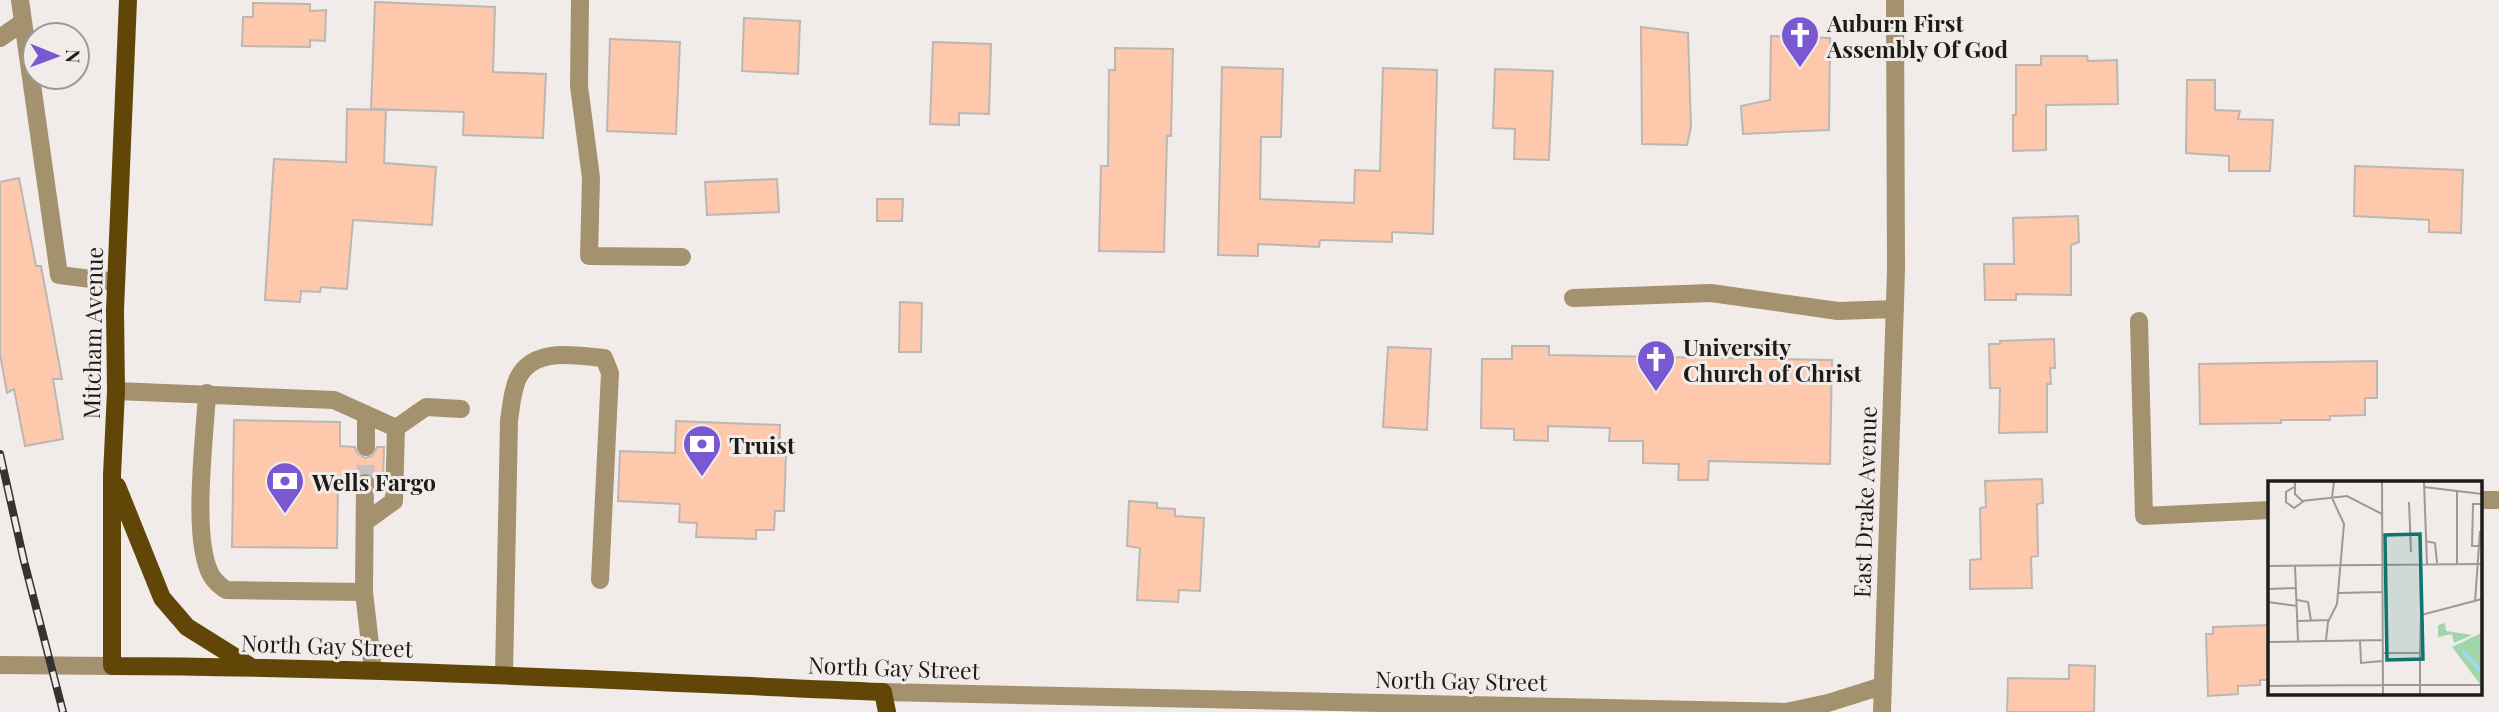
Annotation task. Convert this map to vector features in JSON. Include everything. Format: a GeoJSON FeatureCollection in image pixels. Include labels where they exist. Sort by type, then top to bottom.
{"type":"FeatureCollection","features":[{"type":"Feature","properties":{"kind":"main road","name":"Mitcham Avenue"},"geometry":{"type":"LineString","coordinates":[[112,666],[116,282],[128,0]]}},
{"type":"Feature","properties":{"kind":"main road"},"geometry":{"type":"LineString","coordinates":[[112,475],[162,598],[187,627],[251,667]]}},
{"type":"Feature","properties":{"kind":"main road","name":"North Gay Street"},"geometry":{"type":"LineString","coordinates":[[112,666],[373,670],[883,692]]}},
{"type":"Feature","properties":{"kind":"main road"},"geometry":{"type":"LineString","coordinates":[[883,692],[887,712]]}},
{"type":"Feature","properties":{"kind":"street"},"geometry":{"type":"LineString","coordinates":[[20,0],[23,21]]}},
{"type":"Feature","properties":{"kind":"street"},"geometry":{"type":"LineString","coordinates":[[580,0],[579,86],[591,178],[589,256],[682,257]]}},
{"type":"Feature","properties":{"kind":"street","name":"East Drake Avenue"},"geometry":{"type":"LineString","coordinates":[[1882,712],[1895,309],[1895,0]]}},
{"type":"Feature","properties":{"kind":"street"},"geometry":{"type":"LineString","coordinates":[[0,38],[21,23]]}},
{"type":"Feature","properties":{"kind":"street"},"geometry":{"type":"LineString","coordinates":[[33,91],[59,275],[116,282]]}},
{"type":"Feature","properties":{"kind":"street"},"geometry":{"type":"LineString","coordinates":[[1573,298],[1711,293],[1838,311],[1895,309]]}},
{"type":"Feature","properties":{"kind":"street"},"geometry":{"type":"LineString","coordinates":[[2139,321],[2144,516],[2268,510]]}},
{"type":"Feature","properties":{"kind":"street"},"geometry":{"type":"LineString","coordinates":[[504,675],[509,421],[519,375],[531,364],[549,355],[604,358],[610,373],[600,580]]}},
{"type":"Feature","properties":{"kind":"street"},"geometry":{"type":"LineString","coordinates":[[116,391],[334,400],[396,428]]}},
{"type":"Feature","properties":{"kind":"street"},"geometry":{"type":"LineString","coordinates":[[207,393],[200,521],[204,555],[216,583],[226,590],[364,592]]}},
{"type":"Feature","properties":{"kind":"street"},"geometry":{"type":"LineString","coordinates":[[396,428],[426,407],[461,409]]}},
{"type":"Feature","properties":{"kind":"street"},"geometry":{"type":"LineString","coordinates":[[366,414],[366,447]]}},
{"type":"Feature","properties":{"kind":"street"},"geometry":{"type":"LineString","coordinates":[[365,522],[394,501],[396,428]]}},
{"type":"Feature","properties":{"kind":"street"},"geometry":{"type":"LineString","coordinates":[[365,483],[364,592],[373,670]]}},
{"type":"Feature","properties":{"kind":"street","name":"North Gay Street"},"geometry":{"type":"LineString","coordinates":[[0,665],[112,666]]}},
{"type":"Feature","properties":{"kind":"street","name":"North Gay Street"},"geometry":{"type":"LineString","coordinates":[[883,692],[1140,705],[1786,712],[1828,703],[1882,686]]}},
{"type":"Feature","properties":{"kind":"building"},"geometry":{"type":"Polygon","coordinates":[[[375,2],[495,7],[493,72],[546,74],[543,138],[463,135],[464,112],[371,109],[375,2]]]}},
{"type":"Feature","properties":{"kind":"building"},"geometry":{"type":"Polygon","coordinates":[[[253,3],[310,4],[310,11],[326,10],[325,41],[310,40],[310,47],[242,46],[243,17],[253,17],[253,3]]]}},
{"type":"Feature","properties":{"kind":"building"},"geometry":{"type":"Polygon","coordinates":[[[744,18],[800,21],[798,74],[742,71],[744,18]]]}},
{"type":"Feature","properties":{"kind":"building"},"geometry":{"type":"Polygon","coordinates":[[[1641,27],[1688,33],[1691,127],[1687,145],[1642,144],[1641,27]]]}},
{"type":"Feature","properties":{"kind":"building"},"geometry":{"type":"Polygon","coordinates":[[[1771,36],[1830,38],[1829,130],[1743,134],[1741,106],[1770,100],[1771,36]]]}},
{"type":"Feature","properties":{"kind":"building"},"geometry":{"type":"Polygon","coordinates":[[[610,39],[680,42],[676,134],[607,131],[610,39]]]}},
{"type":"Feature","properties":{"kind":"building"},"geometry":{"type":"Polygon","coordinates":[[[933,42],[991,44],[989,114],[959,113],[959,125],[930,124],[933,42]]]}},
{"type":"Feature","properties":{"kind":"building"},"geometry":{"type":"Polygon","coordinates":[[[1115,48],[1173,49],[1171,136],[1167,136],[1164,252],[1099,251],[1101,166],[1108,166],[1109,70],[1115,70],[1115,48]]]}},
{"type":"Feature","properties":{"kind":"building"},"geometry":{"type":"Polygon","coordinates":[[[2041,56],[2087,56],[2088,61],[2117,60],[2118,104],[2046,105],[2046,150],[2013,151],[2016,65],[2041,65],[2041,56]]]}},
{"type":"Feature","properties":{"kind":"building"},"geometry":{"type":"Polygon","coordinates":[[[1222,67],[1283,69],[1281,137],[1261,137],[1260,199],[1354,203],[1355,170],[1380,171],[1383,68],[1437,70],[1433,234],[1392,232],[1392,242],[1320,240],[1319,247],[1258,244],[1258,256],[1218,255],[1222,67]]]}},
{"type":"Feature","properties":{"kind":"building"},"geometry":{"type":"Polygon","coordinates":[[[1495,69],[1553,71],[1549,160],[1514,159],[1515,129],[1493,128],[1495,69]]]}},
{"type":"Feature","properties":{"kind":"building"},"geometry":{"type":"Polygon","coordinates":[[[2187,80],[2215,80],[2215,110],[2240,111],[2238,119],[2273,120],[2270,171],[2229,171],[2229,156],[2186,153],[2187,80]]]}},
{"type":"Feature","properties":{"kind":"building"},"geometry":{"type":"Polygon","coordinates":[[[347,109],[386,110],[384,163],[436,167],[432,225],[353,220],[347,289],[321,287],[320,292],[301,291],[300,302],[265,300],[274,159],[346,162],[347,109]]]}},
{"type":"Feature","properties":{"kind":"building"},"geometry":{"type":"Polygon","coordinates":[[[2355,166],[2463,170],[2461,233],[2429,232],[2429,220],[2354,216],[2355,166]]]}},
{"type":"Feature","properties":{"kind":"building"},"geometry":{"type":"Polygon","coordinates":[[[19,178],[36,266],[41,266],[62,379],[53,379],[63,439],[25,446],[14,389],[7,393],[0,354],[0,182],[19,178]]]}},
{"type":"Feature","properties":{"kind":"building"},"geometry":{"type":"Polygon","coordinates":[[[777,179],[779,212],[707,215],[705,182],[777,179]]]}},
{"type":"Feature","properties":{"kind":"building"},"geometry":{"type":"Polygon","coordinates":[[[877,199],[903,199],[902,221],[877,221],[877,199]]]}},
{"type":"Feature","properties":{"kind":"building"},"geometry":{"type":"Polygon","coordinates":[[[2078,216],[2079,242],[2071,245],[2071,295],[2016,294],[2016,300],[1985,300],[1984,264],[2014,264],[2013,218],[2078,216]]]}},
{"type":"Feature","properties":{"kind":"building"},"geometry":{"type":"Polygon","coordinates":[[[900,302],[922,303],[921,352],[899,352],[900,302]]]}},
{"type":"Feature","properties":{"kind":"building"},"geometry":{"type":"Polygon","coordinates":[[[2054,339],[2055,368],[2050,368],[2051,384],[2047,384],[2047,432],[1999,433],[2000,388],[1990,388],[1989,344],[2000,344],[2000,341],[2054,339]]]}},
{"type":"Feature","properties":{"kind":"building","name":"University Church of Christ"},"geometry":{"type":"Polygon","coordinates":[[[1512,346],[1549,346],[1549,355],[1832,360],[1830,464],[1709,461],[1708,480],[1678,480],[1679,464],[1643,463],[1643,441],[1609,441],[1610,428],[1548,426],[1548,441],[1514,440],[1514,429],[1481,428],[1482,359],[1512,359],[1512,346]]]}},
{"type":"Feature","properties":{"kind":"building"},"geometry":{"type":"Polygon","coordinates":[[[1388,347],[1431,349],[1427,430],[1383,427],[1388,347]]]}},
{"type":"Feature","properties":{"kind":"building"},"geometry":{"type":"Polygon","coordinates":[[[2377,361],[2377,398],[2365,398],[2365,415],[2330,416],[2330,420],[2281,420],[2281,423],[2200,424],[2199,364],[2377,361]]]}},
{"type":"Feature","properties":{"kind":"building","name":"Wells Fargo"},"geometry":{"type":"Polygon","coordinates":[[[234,420],[340,422],[340,446],[355,447],[357,453],[365,458],[372,456],[377,447],[384,447],[383,483],[376,483],[374,477],[366,472],[359,474],[354,483],[338,482],[337,548],[232,547],[234,420]]]}},
{"type":"Feature","properties":{"kind":"building","name":"Truist"},"geometry":{"type":"Polygon","coordinates":[[[676,421],[780,425],[779,454],[786,454],[784,511],[775,511],[774,530],[756,530],[756,539],[696,537],[697,523],[679,522],[680,504],[618,501],[620,451],[675,453],[676,421]]]}},
{"type":"Feature","properties":{"kind":"building"},"geometry":{"type":"Polygon","coordinates":[[[2042,479],[2043,503],[2037,504],[2038,556],[2031,557],[2032,588],[1970,589],[1970,560],[1981,559],[1980,508],[1986,507],[1985,481],[2042,479]]]}},
{"type":"Feature","properties":{"kind":"building"},"geometry":{"type":"Polygon","coordinates":[[[1129,501],[1157,503],[1157,508],[1175,509],[1175,516],[1204,518],[1200,591],[1179,590],[1178,602],[1137,600],[1140,548],[1127,546],[1129,501]]]}},
{"type":"Feature","properties":{"kind":"building"},"geometry":{"type":"Polygon","coordinates":[[[2268,625],[2268,680],[2260,680],[2260,685],[2238,686],[2238,694],[2208,696],[2206,634],[2213,634],[2213,627],[2268,625]]]}},
{"type":"Feature","properties":{"kind":"building"},"geometry":{"type":"Polygon","coordinates":[[[2069,665],[2095,666],[2094,712],[2007,712],[2008,678],[2069,679],[2069,665]]]}},
{"type":"Feature","properties":{"kind":"tunnel"},"geometry":{"type":"LineString","coordinates":[[365,483],[366,447]]}},
{"type":"Feature","properties":{"kind":"railway"},"geometry":{"type":"LineString","coordinates":[[0,454],[63,712]]}},
{"type":"Feature","properties":{"kind":"place","name":"Auburn First Assembly Of God"},"geometry":{"type":"Point","coordinates":[1800,69]}},
{"type":"Feature","properties":{"kind":"place","name":"University Church of Christ"},"geometry":{"type":"Point","coordinates":[1656,393]}},
{"type":"Feature","properties":{"kind":"place","name":"Truist"},"geometry":{"type":"Point","coordinates":[702,478]}},
{"type":"Feature","properties":{"kind":"place","name":"Wells Fargo"},"geometry":{"type":"Point","coordinates":[285,515]}}]}
